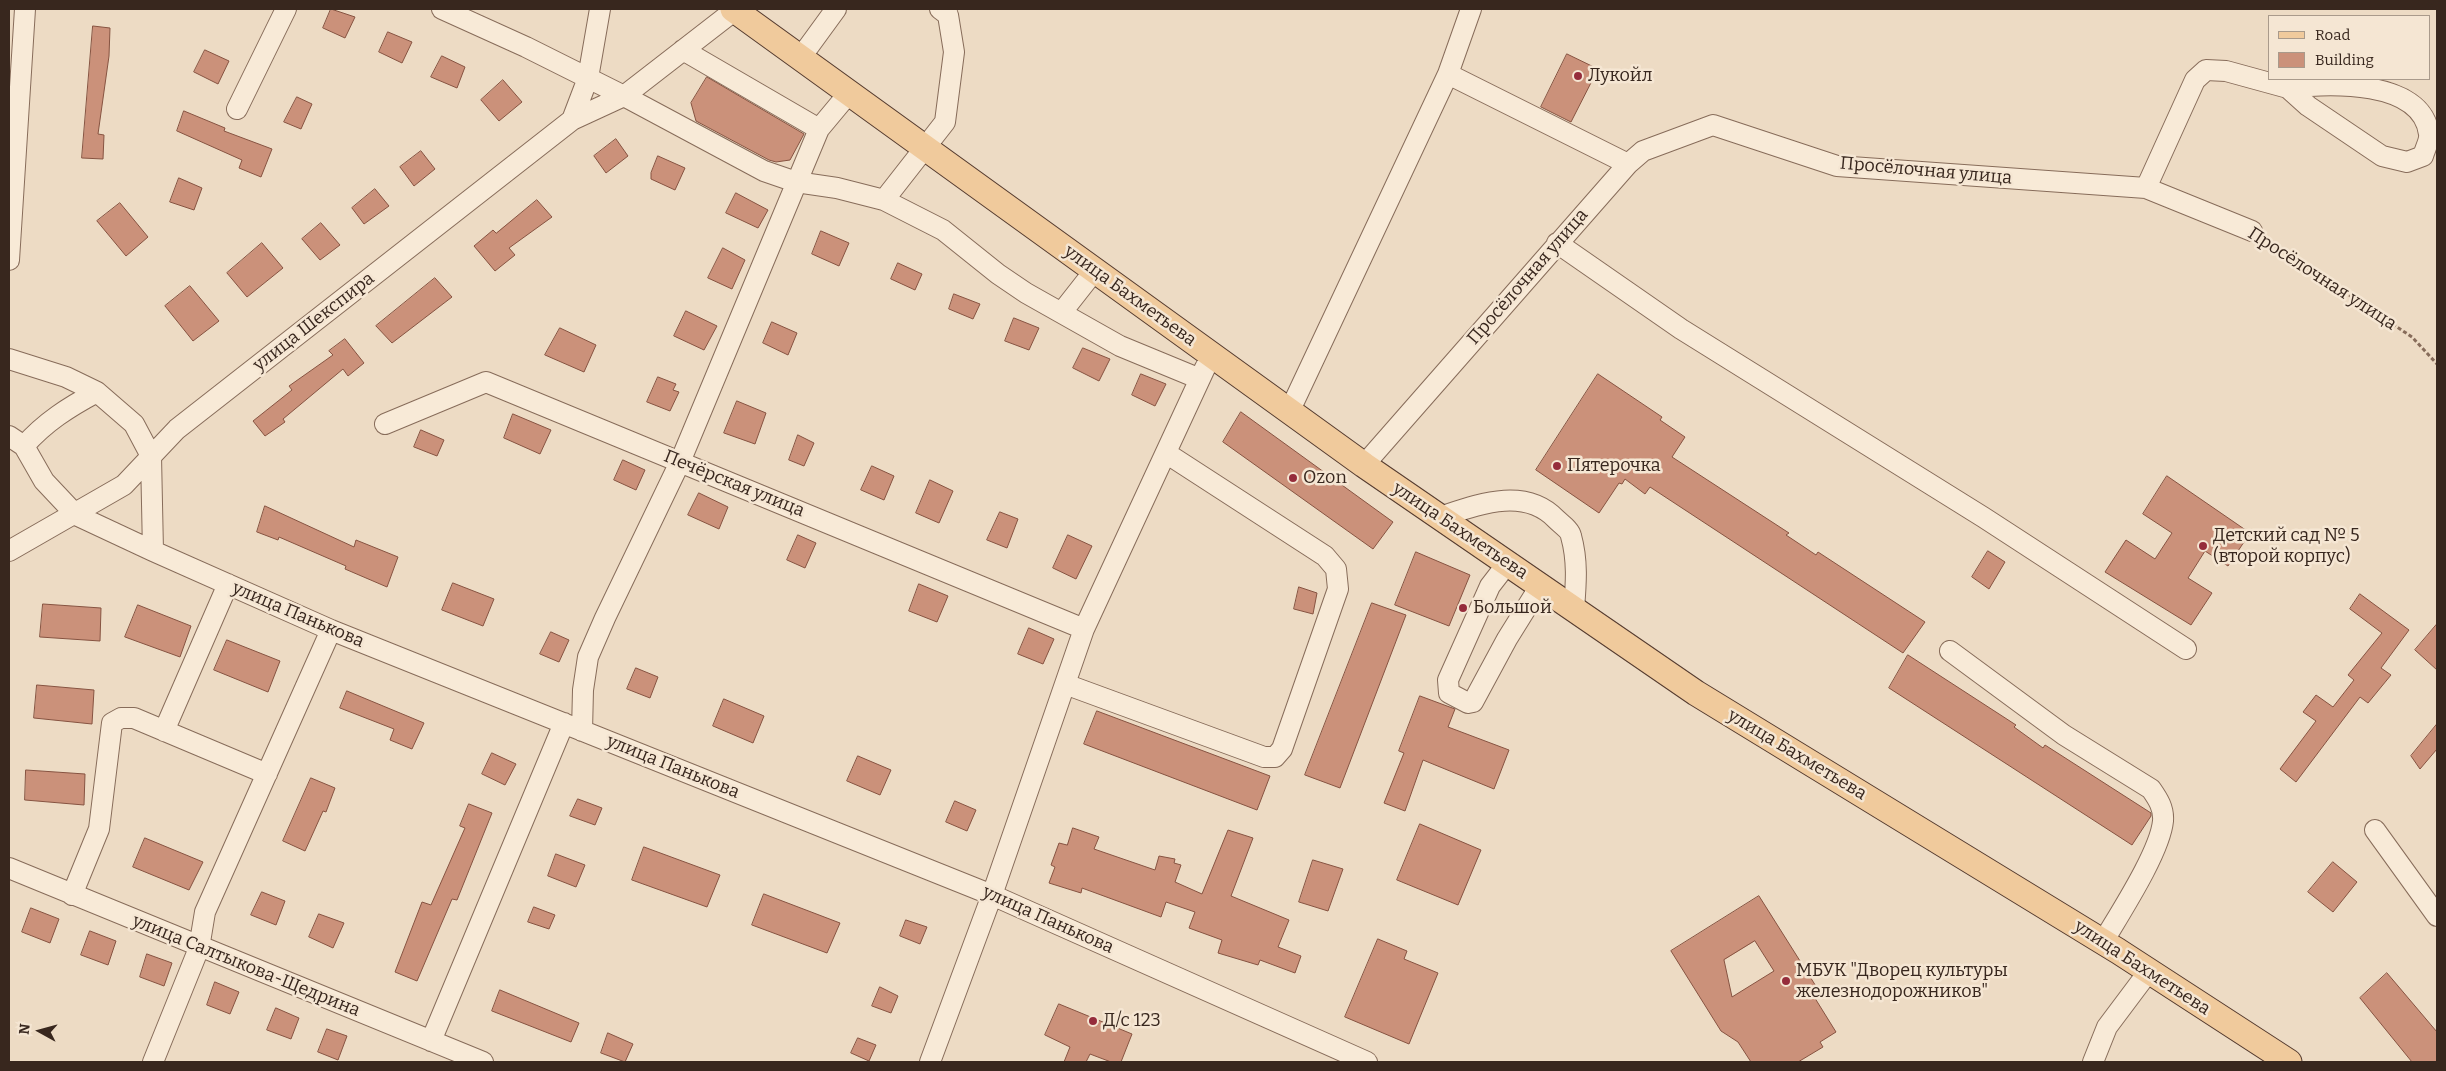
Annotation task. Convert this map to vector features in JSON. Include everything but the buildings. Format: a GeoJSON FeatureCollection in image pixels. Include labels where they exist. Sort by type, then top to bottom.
{"type":"FeatureCollection","features":[{"type":"Feature","properties":{"kind":"main road","name":"улица Бахметьева"},"geometry":{"type":"LineString","coordinates":[[734,9],[1364,465],[1696,694],[2104,942],[2289,1062]]}},
{"type":"Feature","properties":{"kind":"street"},"geometry":{"type":"LineString","coordinates":[[9,260],[25,9]]}},
{"type":"Feature","properties":{"kind":"street"},"geometry":{"type":"LineString","coordinates":[[237,109],[286,9]]}},
{"type":"Feature","properties":{"kind":"street"},"geometry":{"type":"LineString","coordinates":[[442,9],[624,96],[764,172],[796,182],[837,188],[884,200],[943,230],[998,274],[1026,293],[1120,346],[1200,379]]}},
{"type":"Feature","properties":{"kind":"street"},"geometry":{"type":"LineString","coordinates":[[572,120],[588,78],[600,9]]}},
{"type":"Feature","properties":{"kind":"street","name":"улица Шекспира"},"geometry":{"type":"LineString","coordinates":[[9,551],[124,486],[177,429],[572,120],[624,96],[734,9]]}},
{"type":"Feature","properties":{"kind":"street"},"geometry":{"type":"LineString","coordinates":[[800,57],[836,9]]}},
{"type":"Feature","properties":{"kind":"street"},"geometry":{"type":"LineString","coordinates":[[884,200],[945,122],[954,52],[948,15],[940,9]]}},
{"type":"Feature","properties":{"kind":"street"},"geometry":{"type":"LineString","coordinates":[[1290,410],[1448,74],[1471,9]]}},
{"type":"Feature","properties":{"kind":"street"},"geometry":{"type":"LineString","coordinates":[[683,50],[819,129]]}},
{"type":"Feature","properties":{"kind":"street"},"geometry":{"type":"LineString","coordinates":[[2146,188],[2195,80],[2206,70],[2226,71],[2288,88],[2319,84],[2376,89],[2400,96],[2424,114],[2430,135],[2423,156],[2407,162],[2382,156],[2308,106],[2288,88]]}},
{"type":"Feature","properties":{"kind":"street"},"geometry":{"type":"LineString","coordinates":[[1448,74],[1628,164]]}},
{"type":"Feature","properties":{"kind":"street"},"geometry":{"type":"LineString","coordinates":[[582,731],[583,690],[588,658],[605,618],[680,462],[819,129],[849,93]]}},
{"type":"Feature","properties":{"kind":"street","name":"Просёлочная улица"},"geometry":{"type":"LineString","coordinates":[[1364,465],[1628,164],[1643,151],[1713,125],[1837,166],[2146,188],[2252,231]]}},
{"type":"Feature","properties":{"kind":"street"},"geometry":{"type":"LineString","coordinates":[[1557,243],[1681,329],[1983,517],[2186,649]]}},
{"type":"Feature","properties":{"kind":"street"},"geometry":{"type":"LineString","coordinates":[[1062,312],[1095,270]]}},
{"type":"Feature","properties":{"kind":"street"},"geometry":{"type":"LineString","coordinates":[[930,1062],[992,895],[1084,629],[1212,355]]}},
{"type":"Feature","properties":{"kind":"street"},"geometry":{"type":"LineString","coordinates":[[9,359],[66,377],[97,392],[134,424],[151,456],[153,551]]}},
{"type":"Feature","properties":{"kind":"street","name":"Печёрская улица"},"geometry":{"type":"LineString","coordinates":[[385,424],[486,382],[1084,629]]}},
{"type":"Feature","properties":{"kind":"street"},"geometry":{"type":"LineString","coordinates":[[16,441],[41,428],[69,407],[97,392]]}},
{"type":"Feature","properties":{"kind":"street","name":"улица Панькова"},"geometry":{"type":"LineString","coordinates":[[16,441],[44,481],[76,514],[153,551],[331,630],[992,895],[1366,1062]]}},
{"type":"Feature","properties":{"kind":"street"},"geometry":{"type":"LineString","coordinates":[[1065,684],[1264,757],[1276,757],[1282,749],[1338,589],[1336,569],[1325,556],[1166,453]]}},
{"type":"Feature","properties":{"kind":"street"},"geometry":{"type":"LineString","coordinates":[[1440,518],[1480,504],[1502,500],[1528,502],[1551,514],[1571,534],[1577,571],[1574,609]]}},
{"type":"Feature","properties":{"kind":"street"},"geometry":{"type":"LineString","coordinates":[[1507,564],[1490,586],[1448,680],[1449,693],[1468,703],[1474,702],[1507,639],[1540,586]]}},
{"type":"Feature","properties":{"kind":"street"},"geometry":{"type":"LineString","coordinates":[[164,731],[228,584]]}},
{"type":"Feature","properties":{"kind":"street"},"geometry":{"type":"LineString","coordinates":[[152,1062],[199,948],[205,912],[331,630]]}},
{"type":"Feature","properties":{"kind":"street"},"geometry":{"type":"LineString","coordinates":[[1950,651],[2064,735],[2151,789],[2160,802],[2163,820],[2158,840],[2135,888],[2104,942]]}},
{"type":"Feature","properties":{"kind":"street"},"geometry":{"type":"LineString","coordinates":[[72,895],[99,829],[112,723],[121,718],[134,718],[267,774]]}},
{"type":"Feature","properties":{"kind":"street"},"geometry":{"type":"LineString","coordinates":[[430,1041],[564,723]]}},
{"type":"Feature","properties":{"kind":"street"},"geometry":{"type":"LineString","coordinates":[[2375,830],[2437,916]]}},
{"type":"Feature","properties":{"kind":"street","name":"улица Салтыкова-Щедрина"},"geometry":{"type":"LineString","coordinates":[[9,868],[199,948],[483,1062]]}},
{"type":"Feature","properties":{"kind":"street"},"geometry":{"type":"LineString","coordinates":[[2093,1062],[2106,1027],[2149,971]]}},
{"type":"Feature","properties":{"kind":"path","name":"Просёлочная улица"},"geometry":{"type":"LineString","coordinates":[[2252,231],[2412,337],[2437,364]]}},
{"type":"Feature","properties":{"kind":"place","name":"Лукойл"},"geometry":{"type":"Point","coordinates":[1578,76]}},
{"type":"Feature","properties":{"kind":"place","name":"Пятерочка"},"geometry":{"type":"Point","coordinates":[1557,466]}},
{"type":"Feature","properties":{"kind":"place","name":"Ozon"},"geometry":{"type":"Point","coordinates":[1293,478]}},
{"type":"Feature","properties":{"kind":"place","name":"Детский сад № 5 (второй корпус)"},"geometry":{"type":"Point","coordinates":[2203,546]}},
{"type":"Feature","properties":{"kind":"place","name":"Большой"},"geometry":{"type":"Point","coordinates":[1463,608]}},
{"type":"Feature","properties":{"kind":"place","name":"МБУК \"Дворец культуры железнодорожников\""},"geometry":{"type":"Point","coordinates":[1786,981]}},
{"type":"Feature","properties":{"kind":"place","name":"Д/с 123"},"geometry":{"type":"Point","coordinates":[1093,1021]}}]}
